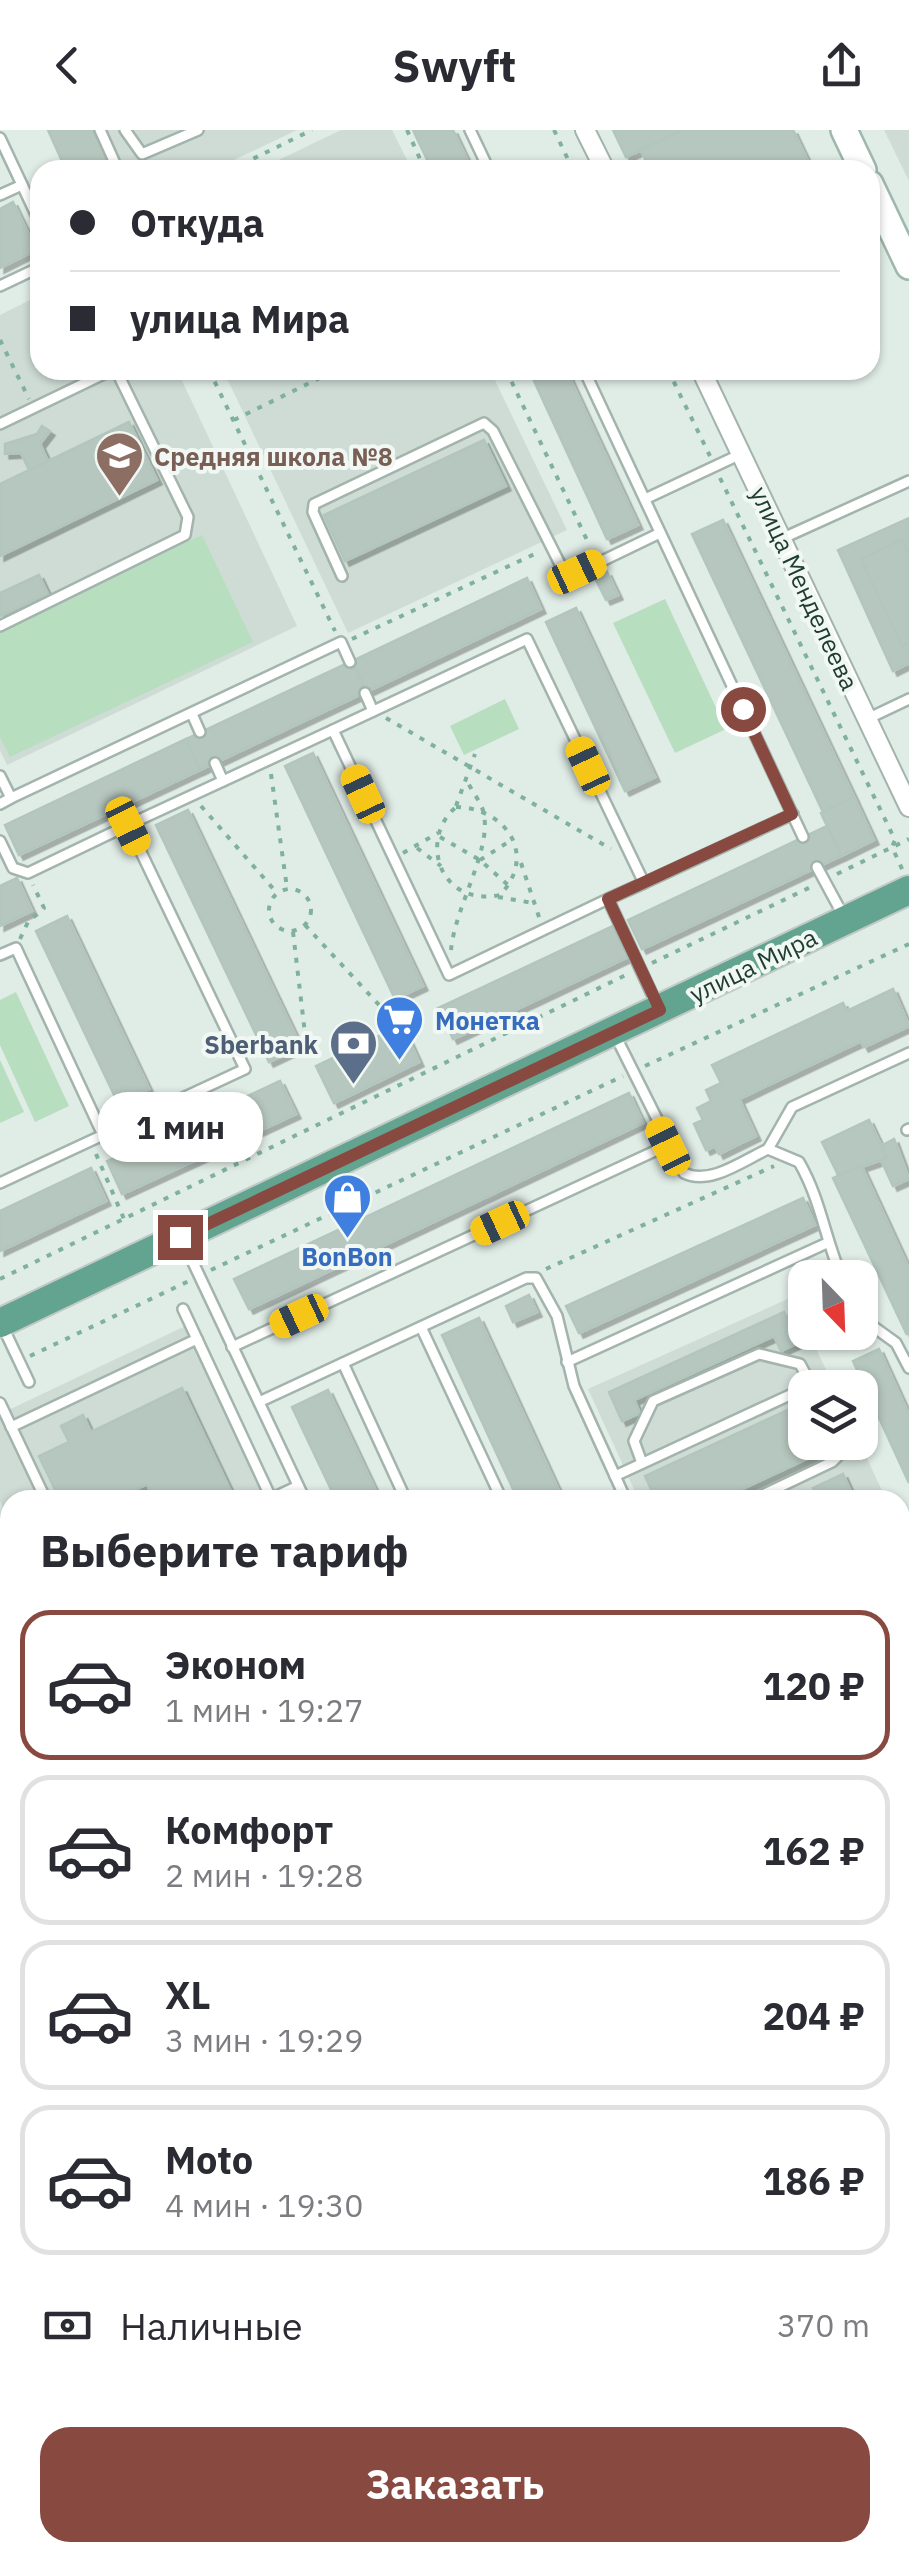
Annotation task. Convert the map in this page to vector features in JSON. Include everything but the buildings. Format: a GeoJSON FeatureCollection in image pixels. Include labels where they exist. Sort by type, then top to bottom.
{"type":"FeatureCollection","features":[{"type":"Feature","properties":{"kind":"main road"},"geometry":{"type":"LineString","coordinates":[[844,130],[856,160]]}},
{"type":"Feature","properties":{"kind":"main road"},"geometry":{"type":"LineString","coordinates":[[880,209],[909,266]]}},
{"type":"Feature","properties":{"kind":"main road","name":"улица Мира"},"geometry":{"type":"LineString","coordinates":[[0,1323],[909,890]]}},
{"type":"Feature","properties":{"kind":"street"},"geometry":{"type":"LineString","coordinates":[[586,130],[600,160]]}},
{"type":"Feature","properties":{"kind":"street","name":"улица Менделеева"},"geometry":{"type":"LineString","coordinates":[[706,380],[909,807]]}},
{"type":"Feature","properties":{"kind":"lane"},"geometry":{"type":"LineString","coordinates":[[100,130],[114,160]]}},
{"type":"Feature","properties":{"kind":"lane"},"geometry":{"type":"LineString","coordinates":[[126,130],[142,154],[198,130]]}},
{"type":"Feature","properties":{"kind":"lane"},"geometry":{"type":"LineString","coordinates":[[470,130],[484,160]]}},
{"type":"Feature","properties":{"kind":"lane"},"geometry":{"type":"LineString","coordinates":[[0,138],[30,202]]}},
{"type":"Feature","properties":{"kind":"lane"},"geometry":{"type":"LineString","coordinates":[[0,195],[22,185]]}},
{"type":"Feature","properties":{"kind":"lane"},"geometry":{"type":"LineString","coordinates":[[0,286],[30,272]]}},
{"type":"Feature","properties":{"kind":"lane"},"geometry":{"type":"LineString","coordinates":[[0,424],[93,380]]}},
{"type":"Feature","properties":{"kind":"lane"},"geometry":{"type":"LineString","coordinates":[[0,626],[185,535],[188,516],[119,380]]}},
{"type":"Feature","properties":{"kind":"lane"},"geometry":{"type":"LineString","coordinates":[[589,380],[803,837]]}},
{"type":"Feature","properties":{"kind":"lane"},"geometry":{"type":"LineString","coordinates":[[342,576],[313,512],[314,504],[484,423],[493,431],[564,570],[577,572],[660,534]]}},
{"type":"Feature","properties":{"kind":"lane"},"geometry":{"type":"LineString","coordinates":[[644,499],[741,454]]}},
{"type":"Feature","properties":{"kind":"lane"},"geometry":{"type":"LineString","coordinates":[[782,539],[909,481]]}},
{"type":"Feature","properties":{"kind":"lane"},"geometry":{"type":"LineString","coordinates":[[0,841],[13,868],[28,873],[528,639],[644,883]]}},
{"type":"Feature","properties":{"kind":"lane"},"geometry":{"type":"LineString","coordinates":[[0,804],[340,642],[350,662]]}},
{"type":"Feature","properties":{"kind":"lane"},"geometry":{"type":"LineString","coordinates":[[365,692],[374,711]]}},
{"type":"Feature","properties":{"kind":"lane"},"geometry":{"type":"LineString","coordinates":[[867,719],[909,699]]}},
{"type":"Feature","properties":{"kind":"lane"},"geometry":{"type":"LineString","coordinates":[[192,714],[200,732]]}},
{"type":"Feature","properties":{"kind":"lane"},"geometry":{"type":"LineString","coordinates":[[333,730],[449,975],[792,814]]}},
{"type":"Feature","properties":{"kind":"lane"},"geometry":{"type":"LineString","coordinates":[[215,763],[223,781]]}},
{"type":"Feature","properties":{"kind":"lane"},"geometry":{"type":"LineString","coordinates":[[0,776],[10,798]]}},
{"type":"Feature","properties":{"kind":"lane"},"geometry":{"type":"LineString","coordinates":[[0,1183],[245,1069],[128,826]]}},
{"type":"Feature","properties":{"kind":"lane"},"geometry":{"type":"LineString","coordinates":[[817,867],[846,920]]}},
{"type":"Feature","properties":{"kind":"lane"},"geometry":{"type":"LineString","coordinates":[[608,899],[660,1010]]}},
{"type":"Feature","properties":{"kind":"lane"},"geometry":{"type":"LineString","coordinates":[[0,955],[16,948],[103,1134]]}},
{"type":"Feature","properties":{"kind":"lane"},"geometry":{"type":"LineString","coordinates":[[613,1032],[668,1146],[684,1172],[695,1178],[768,1149],[792,1107],[909,1053]]}},
{"type":"Feature","properties":{"kind":"lane"},"geometry":{"type":"LineString","coordinates":[[232,1347],[668,1146]]}},
{"type":"Feature","properties":{"kind":"lane"},"geometry":{"type":"LineString","coordinates":[[768,1149],[792,1158],[804,1170],[828,1228],[827,1243],[834,1260]]}},
{"type":"Feature","properties":{"kind":"lane"},"geometry":{"type":"LineString","coordinates":[[180,1237],[300,1490]]}},
{"type":"Feature","properties":{"kind":"lane"},"geometry":{"type":"LineString","coordinates":[[567,1362],[827,1243]]}},
{"type":"Feature","properties":{"kind":"lane"},"geometry":{"type":"LineString","coordinates":[[259,1402],[526,1278],[541,1283],[556,1316],[567,1362],[621,1490]]}},
{"type":"Feature","properties":{"kind":"lane"},"geometry":{"type":"LineString","coordinates":[[183,1309],[265,1490]]}},
{"type":"Feature","properties":{"kind":"lane"},"geometry":{"type":"LineString","coordinates":[[0,1323],[29,1382]]}},
{"type":"Feature","properties":{"kind":"lane"},"geometry":{"type":"LineString","coordinates":[[421,1326],[497,1490]]}},
{"type":"Feature","properties":{"kind":"lane"},"geometry":{"type":"LineString","coordinates":[[878,1330],[896,1343],[909,1368]]}},
{"type":"Feature","properties":{"kind":"lane"},"geometry":{"type":"LineString","coordinates":[[12,1427],[198,1340]]}},
{"type":"Feature","properties":{"kind":"lane"},"geometry":{"type":"LineString","coordinates":[[642,1464],[634,1441],[653,1401],[759,1354],[800,1364],[802,1370]]}},
{"type":"Feature","properties":{"kind":"lane"},"geometry":{"type":"LineString","coordinates":[[342,1362],[401,1490]]}},
{"type":"Feature","properties":{"kind":"lane"},"geometry":{"type":"LineString","coordinates":[[615,1476],[788,1397]]}},
{"type":"Feature","properties":{"kind":"lane"},"geometry":{"type":"LineString","coordinates":[[0,1403],[41,1490]]}},
{"type":"Feature","properties":{"kind":"lane"},"geometry":{"type":"LineString","coordinates":[[773,1490],[834,1460]]}},
{"type":"Feature","properties":{"kind":"lane"},"geometry":{"type":"LineString","coordinates":[[289,1490],[298,1486]]}},
{"type":"Feature","properties":{"kind":"path"},"geometry":{"type":"LineString","coordinates":[[250,160],[312,130]]}},
{"type":"Feature","properties":{"kind":"path"},"geometry":{"type":"LineString","coordinates":[[406,130],[421,160]]}},
{"type":"Feature","properties":{"kind":"path"},"geometry":{"type":"LineString","coordinates":[[554,130],[568,160]]}},
{"type":"Feature","properties":{"kind":"path"},"geometry":{"type":"LineString","coordinates":[[0,340],[34,408]]}},
{"type":"Feature","properties":{"kind":"path"},"geometry":{"type":"LineString","coordinates":[[214,380],[340,642],[541,551]]}},
{"type":"Feature","properties":{"kind":"path"},"geometry":{"type":"LineString","coordinates":[[234,420],[316,380]]}},
{"type":"Feature","properties":{"kind":"path"},"geometry":{"type":"LineString","coordinates":[[511,380],[587,540]]}},
{"type":"Feature","properties":{"kind":"path"},"geometry":{"type":"LineString","coordinates":[[673,380],[895,840],[892,847],[909,882]]}},
{"type":"Feature","properties":{"kind":"path"},"geometry":{"type":"LineString","coordinates":[[374,711],[634,862]]}},
{"type":"Feature","properties":{"kind":"path"},"geometry":{"type":"LineString","coordinates":[[393,858],[440,833],[456,807],[475,754]]}},
{"type":"Feature","properties":{"kind":"path"},"geometry":{"type":"LineString","coordinates":[[270,773],[288,888]]}},
{"type":"Feature","properties":{"kind":"path"},"geometry":{"type":"LineString","coordinates":[[466,780],[484,814],[514,840],[544,928]]}},
{"type":"Feature","properties":{"kind":"path"},"geometry":{"type":"LineString","coordinates":[[201,805],[277,893]]}},
{"type":"Feature","properties":{"kind":"path"},"geometry":{"type":"LineString","coordinates":[[456,807],[484,814]]}},
{"type":"Feature","properties":{"kind":"path"},"geometry":{"type":"LineString","coordinates":[[449,975],[454,920],[480,860],[484,814]]}},
{"type":"Feature","properties":{"kind":"path"},"geometry":{"type":"LineString","coordinates":[[440,833],[509,886]]}},
{"type":"Feature","properties":{"kind":"path"},"geometry":{"type":"LineString","coordinates":[[440,833],[441,866],[448,882],[463,894],[533,903]]}},
{"type":"Feature","properties":{"kind":"path"},"geometry":{"type":"LineString","coordinates":[[0,1279],[909,839]]}},
{"type":"Feature","properties":{"kind":"path"},"geometry":{"type":"LineString","coordinates":[[480,860],[514,840]]}},
{"type":"Feature","properties":{"kind":"path"},"geometry":{"type":"LineString","coordinates":[[416,847],[441,866]]}},
{"type":"Feature","properties":{"kind":"path"},"geometry":{"type":"LineString","coordinates":[[490,897],[500,895],[509,886],[520,860]]}},
{"type":"Feature","properties":{"kind":"path"},"geometry":{"type":"LineString","coordinates":[[16,948],[28,922],[44,908],[28,873]]}},
{"type":"Feature","properties":{"kind":"path"},"geometry":{"type":"LineString","coordinates":[[288,888],[300,891],[310,900],[312,913],[306,925],[293,931],[280,928],[271,918],[270,904],[277,893],[288,888]]}},
{"type":"Feature","properties":{"kind":"path"},"geometry":{"type":"LineString","coordinates":[[306,925],[380,1006]]}},
{"type":"Feature","properties":{"kind":"path"},"geometry":{"type":"LineString","coordinates":[[293,931],[306,1042]]}},
{"type":"Feature","properties":{"kind":"path"},"geometry":{"type":"LineString","coordinates":[[19,1361],[909,944]]}},
{"type":"Feature","properties":{"kind":"path"},"geometry":{"type":"LineString","coordinates":[[95,1150],[124,1219]]}},
{"type":"Feature","properties":{"kind":"path"},"geometry":{"type":"LineString","coordinates":[[526,1278],[792,1158]]}},
{"type":"Feature","properties":{"kind":"shaded area"},"geometry":{"type":"Polygon","coordinates":[[[107,130],[297,130],[234,160],[120,160],[107,130]]]}},
{"type":"Feature","properties":{"kind":"shaded area"},"geometry":{"type":"Polygon","coordinates":[[[341,130],[392,130],[407,160],[279,160],[341,130]]]}},
{"type":"Feature","properties":{"kind":"shaded area"},"geometry":{"type":"Polygon","coordinates":[[[884,130],[909,130],[909,181],[884,130]]]}},
{"type":"Feature","properties":{"kind":"shaded area","name":"Средняя школа №8"},"geometry":{"type":"Polygon","coordinates":[[[30,300],[30,380],[182,380],[297,626],[7,765],[0,750],[0,315],[30,300]]]}},
{"type":"Feature","properties":{"kind":"shaded area"},"geometry":{"type":"Polygon","coordinates":[[[228,380],[495,380],[567,530],[348,633],[228,380]]]}},
{"type":"Feature","properties":{"kind":"shaded area"},"geometry":{"type":"Polygon","coordinates":[[[788,1299],[788,1350],[817,1350],[826,1370],[788,1370],[788,1460],[868,1460],[882,1490],[634,1490],[588,1389],[788,1299]]]}},
{"type":"Feature","properties":{"kind":"shaded area"},"geometry":{"type":"Polygon","coordinates":[[[196,1321],[273,1490],[0,1490],[0,1414],[196,1321]]]}},
{"type":"Feature","properties":{"kind":"green space"},"geometry":{"type":"Polygon","coordinates":[[[202,535],[253,642],[10,757],[0,737],[0,630],[202,535]]]}},
{"type":"Feature","properties":{"kind":"green space"},"geometry":{"type":"Polygon","coordinates":[[[665,599],[726,729],[675,753],[613,623],[665,599]]]}},
{"type":"Feature","properties":{"kind":"green space"},"geometry":{"type":"Polygon","coordinates":[[[505,699],[519,729],[464,755],[450,726],[505,699]]]}},
{"type":"Feature","properties":{"kind":"green space"},"geometry":{"type":"Polygon","coordinates":[[[16,992],[69,1106],[35,1122],[0,1045],[0,1000],[16,992]]]}},
{"type":"Feature","properties":{"kind":"green space"},"geometry":{"type":"Polygon","coordinates":[[[0,1060],[24,1112],[0,1123],[0,1060]]]}},
{"type":"Feature","properties":{"kind":"place","name":"Средняя школа №8"},"geometry":{"type":"Point","coordinates":[119,498]}},
{"type":"Feature","properties":{"kind":"place","name":"Монетка"},"geometry":{"type":"Point","coordinates":[400,1062]}},
{"type":"Feature","properties":{"kind":"place","name":"Sberbank"},"geometry":{"type":"Point","coordinates":[353,1086]}},
{"type":"Feature","properties":{"kind":"place","name":"BonBon"},"geometry":{"type":"Point","coordinates":[347,1240]}},
{"type":"Feature","properties":{"kind":"route"},"geometry":{"type":"LineString","coordinates":[[180,1237],[660,1010],[608,899],[792,814],[743,709]]}}]}
